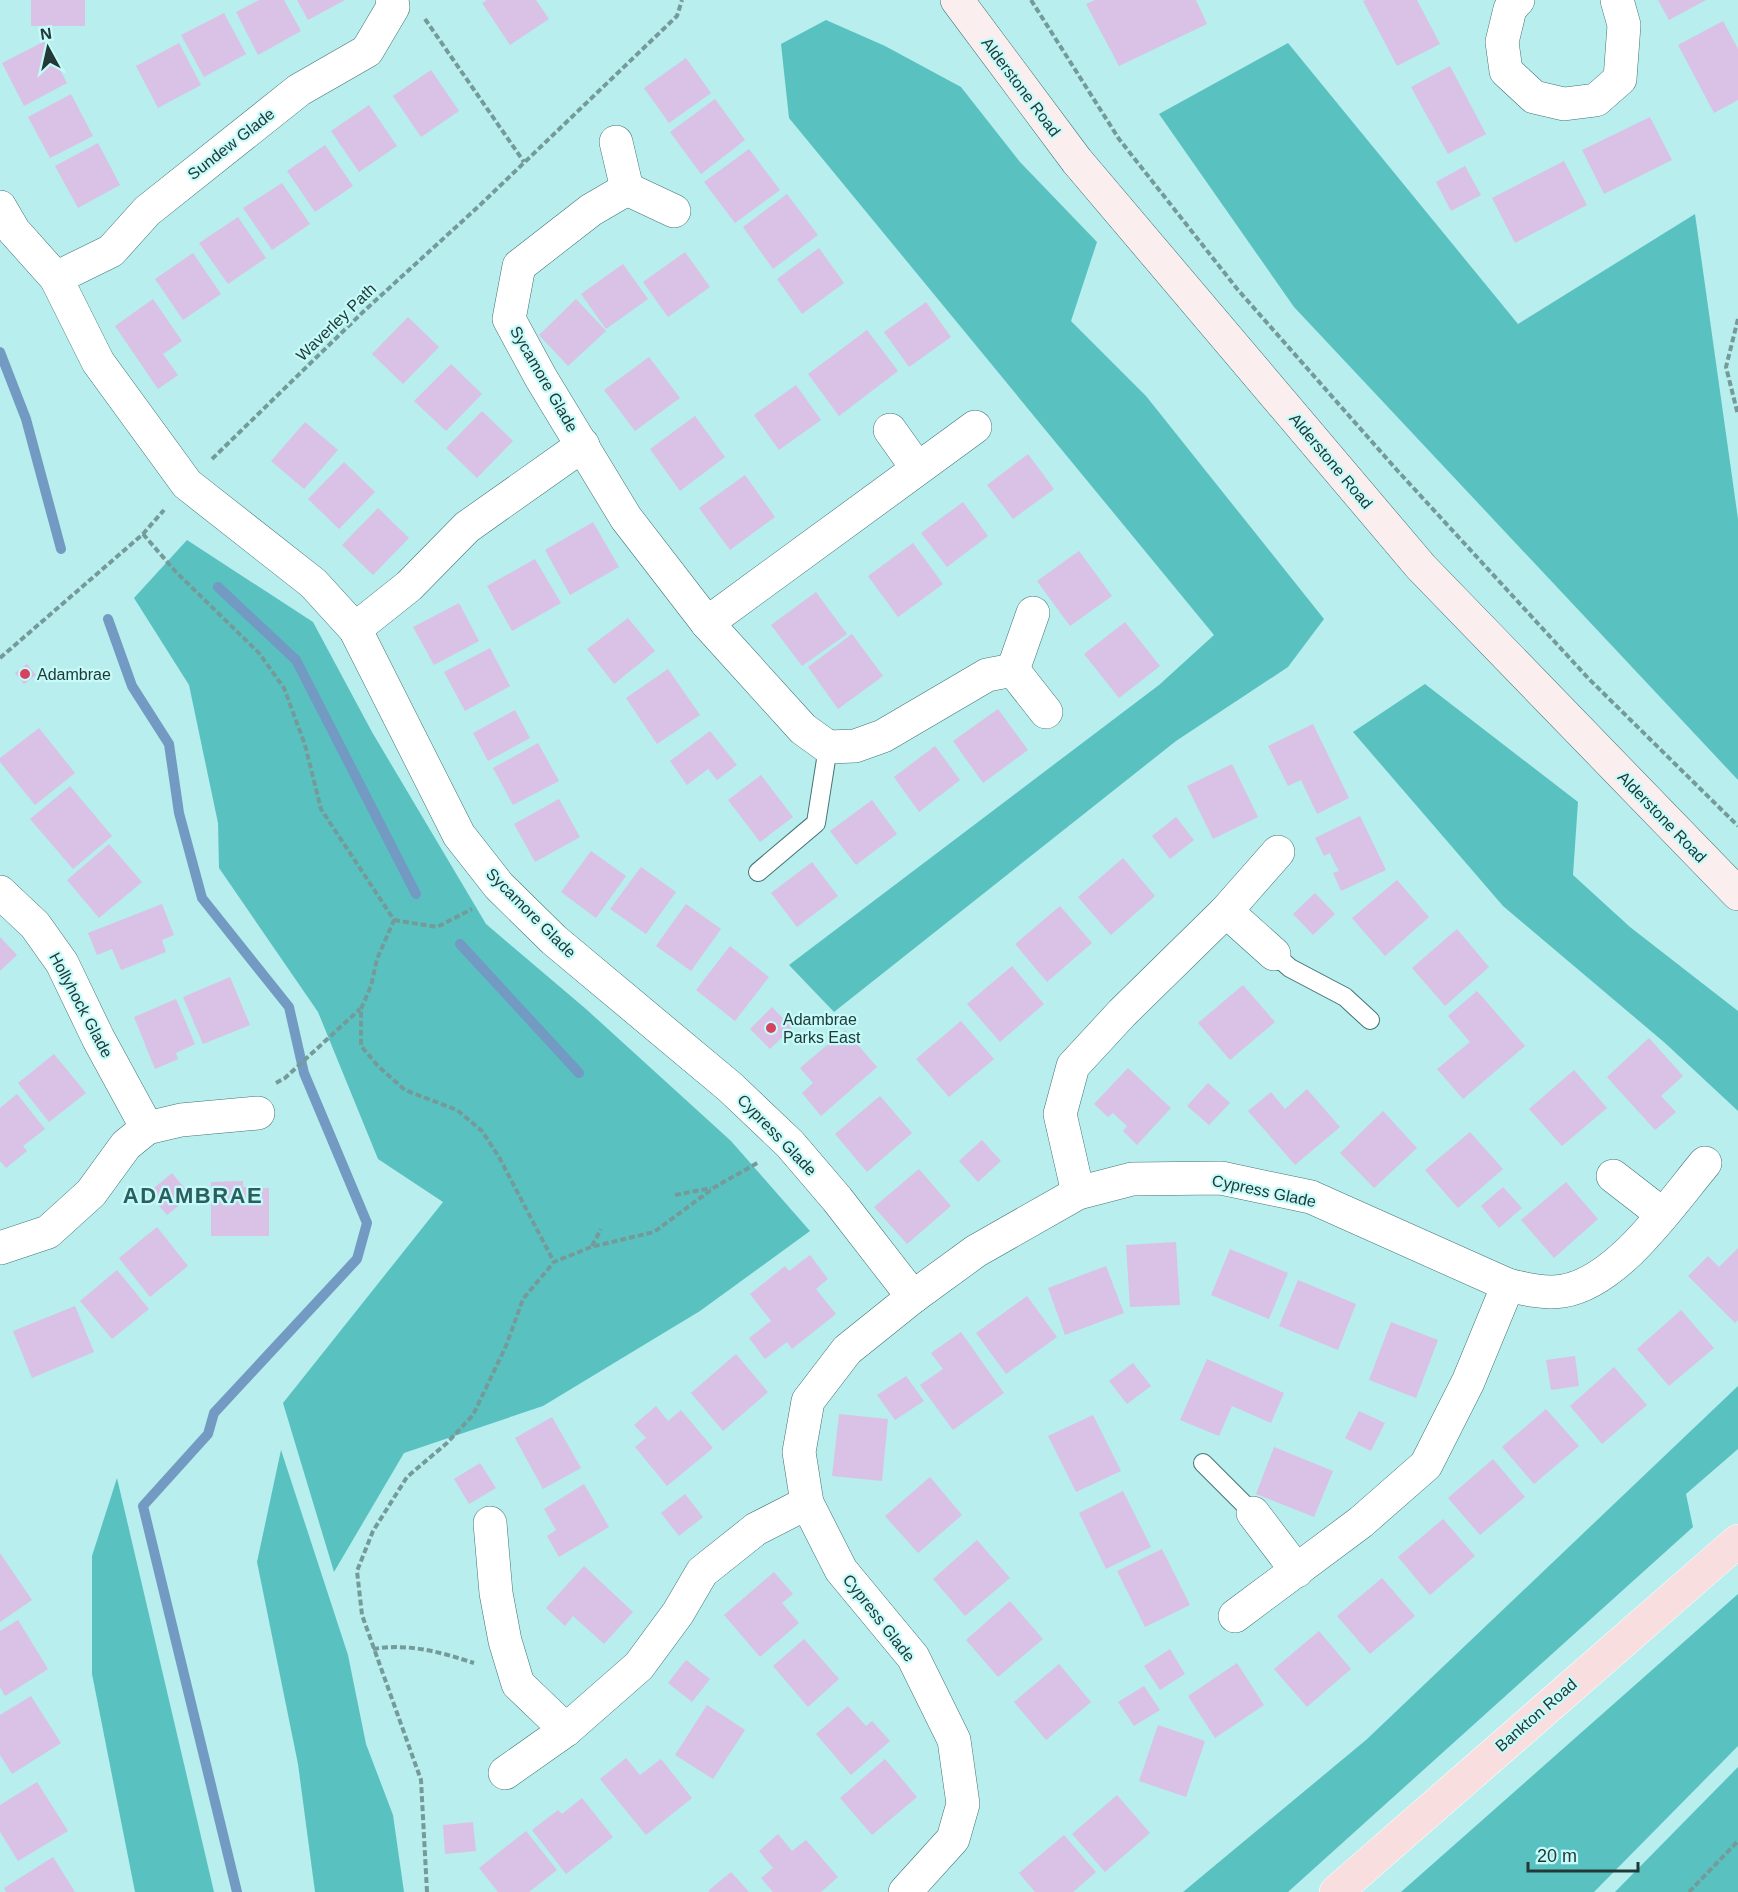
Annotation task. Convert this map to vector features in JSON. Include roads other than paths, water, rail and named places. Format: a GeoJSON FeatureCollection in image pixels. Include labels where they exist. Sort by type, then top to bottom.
{"type":"FeatureCollection","features":[{"type":"Feature","properties":{"kind":"main road","name":"Bankton Road"},"geometry":{"type":"LineString","coordinates":[[1336,1892],[1738,1541]]}},
{"type":"Feature","properties":{"kind":"street","name":"Alderstone Road"},"geometry":{"type":"LineString","coordinates":[[957,0],[1077,161],[1421,567],[1738,894]]}},
{"type":"Feature","properties":{"kind":"street"},"geometry":{"type":"LineString","coordinates":[[1518,0],[1510,9],[1502,42],[1506,71],[1534,97],[1564,104],[1596,100],[1620,79],[1624,25],[1617,0]]}},
{"type":"Feature","properties":{"kind":"street","name":"Sundew Glade"},"geometry":{"type":"LineString","coordinates":[[56,278],[111,251],[147,211],[299,90],[367,51],[393,7],[405,5]]}},
{"type":"Feature","properties":{"kind":"street"},"geometry":{"type":"LineString","coordinates":[[616,142],[627,189],[674,211]]}},
{"type":"Feature","properties":{"kind":"street","name":"Sycamore Glade"},"geometry":{"type":"LineString","coordinates":[[627,189],[591,210],[519,266],[509,319],[541,378],[626,518],[707,623],[803,729],[828,747]]}},
{"type":"Feature","properties":{"kind":"street"},"geometry":{"type":"LineString","coordinates":[[0,207],[14,231],[56,278]]}},
{"type":"Feature","properties":{"kind":"street","name":"Sycamore Glade"},"geometry":{"type":"LineString","coordinates":[[56,278],[98,362],[187,484],[313,583],[355,629],[459,835],[500,886],[554,940],[730,1087]]}},
{"type":"Feature","properties":{"kind":"street"},"geometry":{"type":"LineString","coordinates":[[707,623],[975,427]]}},
{"type":"Feature","properties":{"kind":"street"},"geometry":{"type":"LineString","coordinates":[[890,430],[917,468]]}},
{"type":"Feature","properties":{"kind":"street","name":"Sycamore Glade"},"geometry":{"type":"LineString","coordinates":[[355,629],[409,586],[467,527],[583,445]]}},
{"type":"Feature","properties":{"kind":"street"},"geometry":{"type":"LineString","coordinates":[[1013,670],[1033,613]]}},
{"type":"Feature","properties":{"kind":"street"},"geometry":{"type":"LineString","coordinates":[[1013,670],[1046,712]]}},
{"type":"Feature","properties":{"kind":"street"},"geometry":{"type":"LineString","coordinates":[[828,747],[855,746],[883,736],[987,675],[1013,670]]}},
{"type":"Feature","properties":{"kind":"street"},"geometry":{"type":"LineString","coordinates":[[1078,1193],[1060,1114],[1072,1066],[1226,910],[1278,852]]}},
{"type":"Feature","properties":{"kind":"street","name":"Hollyhock Glade"},"geometry":{"type":"LineString","coordinates":[[0,892],[35,925],[62,963],[98,1038],[147,1128]]}},
{"type":"Feature","properties":{"kind":"street"},"geometry":{"type":"LineString","coordinates":[[1226,910],[1274,954]]}},
{"type":"Feature","properties":{"kind":"street","name":"Cypress Glade"},"geometry":{"type":"LineString","coordinates":[[730,1087],[790,1144],[837,1199],[913,1297]]}},
{"type":"Feature","properties":{"kind":"street"},"geometry":{"type":"LineString","coordinates":[[0,1248],[48,1232],[91,1193],[126,1145],[147,1128],[181,1120],[258,1113]]}},
{"type":"Feature","properties":{"kind":"street","name":"Cypress Glade"},"geometry":{"type":"LineString","coordinates":[[905,1892],[953,1839],[963,1803],[954,1740],[913,1658],[842,1570],[807,1503],[799,1452],[808,1401],[847,1350],[913,1297],[976,1251],[1078,1193],[1132,1179],[1221,1178],[1311,1197],[1508,1285],[1537,1291],[1563,1291],[1593,1281],[1619,1263],[1705,1163]]}},
{"type":"Feature","properties":{"kind":"street"},"geometry":{"type":"LineString","coordinates":[[1613,1176],[1662,1214]]}},
{"type":"Feature","properties":{"kind":"street"},"geometry":{"type":"LineString","coordinates":[[1235,1616],[1297,1571],[1426,1465],[1468,1382],[1508,1285]]}},
{"type":"Feature","properties":{"kind":"street"},"geometry":{"type":"LineString","coordinates":[[505,1773],[566,1730],[639,1666],[678,1613],[702,1572],[756,1529],[807,1503]]}},
{"type":"Feature","properties":{"kind":"street"},"geometry":{"type":"LineString","coordinates":[[1253,1513],[1297,1571]]}},
{"type":"Feature","properties":{"kind":"street"},"geometry":{"type":"LineString","coordinates":[[490,1523],[496,1593],[505,1641],[518,1684],[566,1730]]}},
{"type":"Feature","properties":{"kind":"lane"},"geometry":{"type":"LineString","coordinates":[[759,872],[816,823],[828,747]]}},
{"type":"Feature","properties":{"kind":"lane"},"geometry":{"type":"LineString","coordinates":[[1274,954],[1290,968],[1344,997],[1370,1020]]}},
{"type":"Feature","properties":{"kind":"lane"},"geometry":{"type":"LineString","coordinates":[[1203,1463],[1253,1513]]}},
{"type":"Feature","properties":{"kind":"waterway"},"geometry":{"type":"LineString","coordinates":[[0,352],[26,419],[61,549]]}},
{"type":"Feature","properties":{"kind":"waterway"},"geometry":{"type":"LineString","coordinates":[[218,587],[296,660],[416,894]]}},
{"type":"Feature","properties":{"kind":"waterway"},"geometry":{"type":"LineString","coordinates":[[108,619],[132,686],[169,744],[179,813],[202,898],[289,1007],[304,1073],[367,1223],[357,1259],[214,1413],[208,1434],[143,1506],[237,1892]]}},
{"type":"Feature","properties":{"kind":"waterway"},"geometry":{"type":"LineString","coordinates":[[460,944],[579,1073]]}},
{"type":"Feature","properties":{"kind":"place","name":"Adambrae"},"geometry":{"type":"Point","coordinates":[25,674]}},
{"type":"Feature","properties":{"kind":"place","name":"Adambrae Parks East"},"geometry":{"type":"Point","coordinates":[771,1028]}},
{"type":"Feature","properties":{"kind":"district","name":"ADAMBRAE"},"geometry":{"type":"Point","coordinates":[193,1195]}}]}
